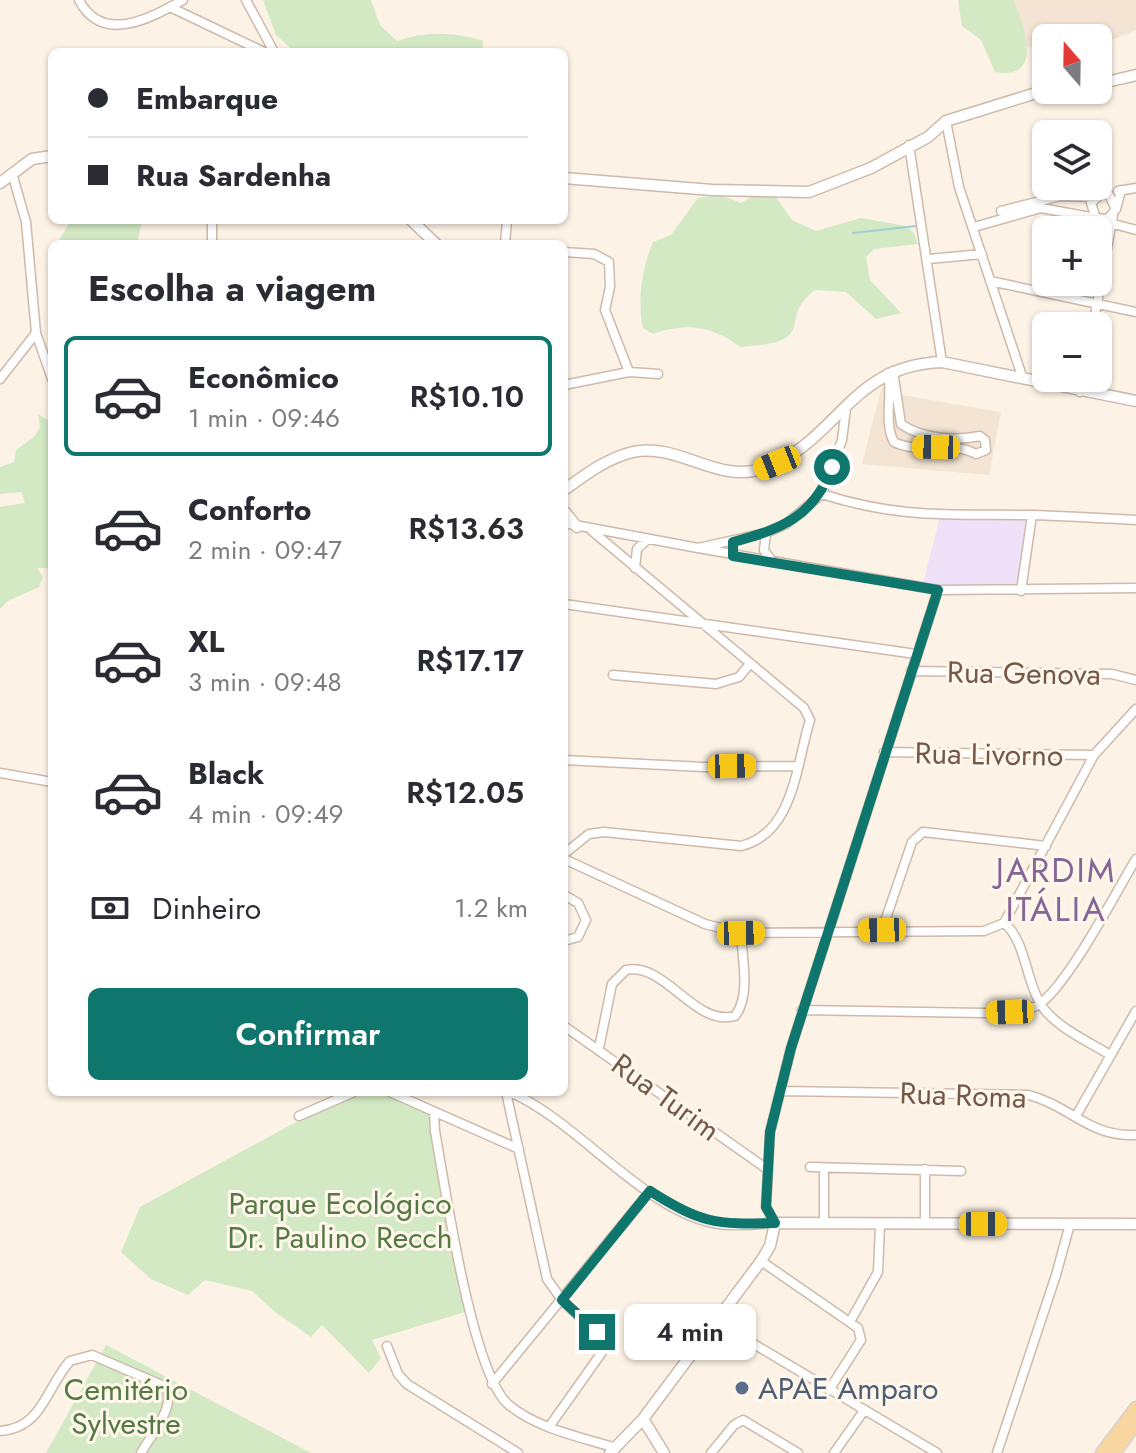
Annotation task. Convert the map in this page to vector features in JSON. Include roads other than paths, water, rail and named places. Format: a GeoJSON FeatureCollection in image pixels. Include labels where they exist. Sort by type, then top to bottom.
{"type":"FeatureCollection","features":[{"type":"Feature","properties":{"kind":"main road"},"geometry":{"type":"LineString","coordinates":[[1102,1453],[1136,1408]]}},
{"type":"Feature","properties":{"kind":"main road"},"geometry":{"type":"LineString","coordinates":[[1114,1453],[1136,1423]]}},
{"type":"Feature","properties":{"kind":"street"},"geometry":{"type":"LineString","coordinates":[[79,0],[98,20],[119,26],[135,24],[183,0]]}},
{"type":"Feature","properties":{"kind":"street"},"geometry":{"type":"LineString","coordinates":[[246,0],[272,48]]}},
{"type":"Feature","properties":{"kind":"street"},"geometry":{"type":"LineString","coordinates":[[170,7],[256,48]]}},
{"type":"Feature","properties":{"kind":"street"},"geometry":{"type":"LineString","coordinates":[[1112,81],[1136,75]]}},
{"type":"Feature","properties":{"kind":"street"},"geometry":{"type":"LineString","coordinates":[[568,178],[712,190],[809,192],[871,168],[928,137],[946,121],[1032,94]]}},
{"type":"Feature","properties":{"kind":"street"},"geometry":{"type":"LineString","coordinates":[[946,121],[959,187],[1023,379]]}},
{"type":"Feature","properties":{"kind":"street"},"geometry":{"type":"LineString","coordinates":[[909,145],[929,259],[942,362]]}},
{"type":"Feature","properties":{"kind":"street"},"geometry":{"type":"LineString","coordinates":[[0,183],[32,159],[48,157]]}},
{"type":"Feature","properties":{"kind":"street"},"geometry":{"type":"LineString","coordinates":[[12,173],[26,222],[36,333],[48,368]]}},
{"type":"Feature","properties":{"kind":"street"},"geometry":{"type":"LineString","coordinates":[[1112,193],[1136,188]]}},
{"type":"Feature","properties":{"kind":"street"},"geometry":{"type":"LineString","coordinates":[[1096,312],[1121,190]]}},
{"type":"Feature","properties":{"kind":"street"},"geometry":{"type":"LineString","coordinates":[[1001,211],[1044,200]]}},
{"type":"Feature","properties":{"kind":"street"},"geometry":{"type":"LineString","coordinates":[[1074,215],[1093,200]]}},
{"type":"Feature","properties":{"kind":"street"},"geometry":{"type":"LineString","coordinates":[[1110,200],[1114,216],[1136,230]]}},
{"type":"Feature","properties":{"kind":"street"},"geometry":{"type":"LineString","coordinates":[[974,227],[1041,208],[1080,216]]}},
{"type":"Feature","properties":{"kind":"street"},"geometry":{"type":"LineString","coordinates":[[415,224],[432,240]]}},
{"type":"Feature","properties":{"kind":"street"},"geometry":{"type":"LineString","coordinates":[[568,252],[594,254],[609,262],[610,287],[605,310],[629,372]]}},
{"type":"Feature","properties":{"kind":"street"},"geometry":{"type":"LineString","coordinates":[[929,259],[982,254]]}},
{"type":"Feature","properties":{"kind":"street"},"geometry":{"type":"LineString","coordinates":[[990,281],[1136,312]]}},
{"type":"Feature","properties":{"kind":"street"},"geometry":{"type":"LineString","coordinates":[[0,379],[36,333]]}},
{"type":"Feature","properties":{"kind":"street"},"geometry":{"type":"LineString","coordinates":[[568,487],[591,471],[634,452],[669,454],[737,473],[760,470],[797,449],[846,408],[863,389],[890,372],[922,363],[942,362],[1032,381]]}},
{"type":"Feature","properties":{"kind":"street"},"geometry":{"type":"LineString","coordinates":[[568,384],[629,372],[658,374]]}},
{"type":"Feature","properties":{"kind":"street"},"geometry":{"type":"LineString","coordinates":[[890,372],[901,424]]}},
{"type":"Feature","properties":{"kind":"street"},"geometry":{"type":"LineString","coordinates":[[889,429],[901,424],[931,435],[965,441],[980,436],[985,440],[986,450],[976,454],[962,448],[901,446],[894,442],[889,429],[890,372]]}},
{"type":"Feature","properties":{"kind":"street"},"geometry":{"type":"LineString","coordinates":[[1080,392],[1136,401]]}},
{"type":"Feature","properties":{"kind":"street"},"geometry":{"type":"LineString","coordinates":[[698,548],[766,533],[786,524],[822,494],[842,440],[846,408]]}},
{"type":"Feature","properties":{"kind":"street"},"geometry":{"type":"LineString","coordinates":[[822,494],[883,511],[929,517],[1032,515],[1136,520]]}},
{"type":"Feature","properties":{"kind":"street"},"geometry":{"type":"LineString","coordinates":[[1021,591],[1032,515]]}},
{"type":"Feature","properties":{"kind":"street"},"geometry":{"type":"LineString","coordinates":[[568,516],[577,527]]}},
{"type":"Feature","properties":{"kind":"street"},"geometry":{"type":"LineString","coordinates":[[568,524],[592,531],[938,590],[1136,588]]}},
{"type":"Feature","properties":{"kind":"street"},"geometry":{"type":"LineString","coordinates":[[568,854],[596,833],[741,846],[757,842],[779,823],[810,720],[808,713],[592,531]]}},
{"type":"Feature","properties":{"kind":"street"},"geometry":{"type":"LineString","coordinates":[[766,533],[764,550],[773,561]]}},
{"type":"Feature","properties":{"kind":"street"},"geometry":{"type":"LineString","coordinates":[[635,568],[637,549],[648,539]]}},
{"type":"Feature","properties":{"kind":"street"},"geometry":{"type":"LineString","coordinates":[[733,542],[733,556]]}},
{"type":"Feature","properties":{"kind":"street"},"geometry":{"type":"LineString","coordinates":[[434,1112],[435,1131],[472,1312],[492,1384],[506,1403],[549,1427],[613,1450],[643,1419],[770,1246],[775,1223],[766,1207],[770,1132],[802,1010],[938,590]]}},
{"type":"Feature","properties":{"kind":"street"},"geometry":{"type":"LineString","coordinates":[[568,605],[916,654]]}},
{"type":"Feature","properties":{"kind":"street"},"geometry":{"type":"LineString","coordinates":[[613,675],[716,684],[739,677],[749,665]]}},
{"type":"Feature","properties":{"kind":"street","name":"Rua Genova"},"geometry":{"type":"LineString","coordinates":[[911,671],[1112,674],[1136,680]]}},
{"type":"Feature","properties":{"kind":"street"},"geometry":{"type":"LineString","coordinates":[[568,859],[705,924],[741,933],[984,931],[1004,923],[1094,755],[1136,709]]}},
{"type":"Feature","properties":{"kind":"street","name":"Rua Livorno"},"geometry":{"type":"LineString","coordinates":[[884,752],[1094,755]]}},
{"type":"Feature","properties":{"kind":"street"},"geometry":{"type":"LineString","coordinates":[[568,760],[703,767],[796,766]]}},
{"type":"Feature","properties":{"kind":"street"},"geometry":{"type":"LineString","coordinates":[[0,773],[48,781]]}},
{"type":"Feature","properties":{"kind":"street"},"geometry":{"type":"LineString","coordinates":[[882,930],[912,842],[923,832],[1046,846]]}},
{"type":"Feature","properties":{"kind":"street"},"geometry":{"type":"LineString","coordinates":[[802,1010],[982,1013],[1010,1012],[1040,1004],[1062,978],[1136,859]]}},
{"type":"Feature","properties":{"kind":"street"},"geometry":{"type":"LineString","coordinates":[[568,897],[578,903],[586,920],[578,937],[568,940]]}},
{"type":"Feature","properties":{"kind":"street"},"geometry":{"type":"LineString","coordinates":[[1004,923],[1013,931],[1040,1004],[1053,1018],[1110,1055]]}},
{"type":"Feature","properties":{"kind":"street"},"geometry":{"type":"LineString","coordinates":[[599,1048],[612,984],[626,970],[643,971],[714,1016],[735,1016],[742,1007],[744,994],[741,933]]}},
{"type":"Feature","properties":{"kind":"street"},"geometry":{"type":"LineString","coordinates":[[1076,1116],[1136,1011]]}},
{"type":"Feature","properties":{"kind":"street","name":"Rua Turim"},"geometry":{"type":"LineString","coordinates":[[568,1029],[767,1169]]}},
{"type":"Feature","properties":{"kind":"street","name":"Rua Roma"},"geometry":{"type":"LineString","coordinates":[[781,1091],[1029,1095],[1048,1100],[1097,1131],[1114,1136],[1136,1135]]}},
{"type":"Feature","properties":{"kind":"street"},"geometry":{"type":"LineString","coordinates":[[299,1116],[339,1096]]}},
{"type":"Feature","properties":{"kind":"street"},"geometry":{"type":"LineString","coordinates":[[399,1096],[519,1149]]}},
{"type":"Feature","properties":{"kind":"street"},"geometry":{"type":"LineString","coordinates":[[509,1096],[543,1268],[562,1300],[602,1337],[605,1348],[549,1427]]}},
{"type":"Feature","properties":{"kind":"street"},"geometry":{"type":"LineString","coordinates":[[517,1096],[533,1103],[650,1191],[689,1216],[719,1224],[1136,1224]]}},
{"type":"Feature","properties":{"kind":"street"},"geometry":{"type":"LineString","coordinates":[[810,1167],[961,1171]]}},
{"type":"Feature","properties":{"kind":"street"},"geometry":{"type":"LineString","coordinates":[[824,1168],[824,1223]]}},
{"type":"Feature","properties":{"kind":"street"},"geometry":{"type":"LineString","coordinates":[[925,1169],[925,1224]]}},
{"type":"Feature","properties":{"kind":"street"},"geometry":{"type":"LineString","coordinates":[[492,1384],[650,1191]]}},
{"type":"Feature","properties":{"kind":"street"},"geometry":{"type":"LineString","coordinates":[[997,1453],[1070,1224]]}},
{"type":"Feature","properties":{"kind":"street"},"geometry":{"type":"LineString","coordinates":[[851,1320],[878,1272],[880,1226]]}},
{"type":"Feature","properties":{"kind":"street"},"geometry":{"type":"LineString","coordinates":[[761,1261],[851,1320],[861,1340],[829,1390]]}},
{"type":"Feature","properties":{"kind":"street"},"geometry":{"type":"LineString","coordinates":[[715,1321],[863,1412],[937,1453]]}},
{"type":"Feature","properties":{"kind":"street"},"geometry":{"type":"LineString","coordinates":[[387,1346],[398,1374],[407,1384],[518,1453]]}},
{"type":"Feature","properties":{"kind":"street"},"geometry":{"type":"LineString","coordinates":[[0,1431],[29,1423],[39,1414],[70,1361],[92,1355],[166,1387],[169,1392],[170,1402],[141,1453]]}},
{"type":"Feature","properties":{"kind":"street"},"geometry":{"type":"LineString","coordinates":[[834,1453],[863,1412]]}},
{"type":"Feature","properties":{"kind":"street"},"geometry":{"type":"LineString","coordinates":[[643,1419],[664,1453]]}},
{"type":"Feature","properties":{"kind":"street"},"geometry":{"type":"LineString","coordinates":[[711,1453],[734,1425],[743,1420],[798,1453]]}},
{"type":"Feature","properties":{"kind":"waterway"},"geometry":{"type":"LineString","coordinates":[[853,233],[916,226]]}},
{"type":"Feature","properties":{"kind":"place","name":"APAE Amparo"},"geometry":{"type":"Point","coordinates":[742,1388]}},
{"type":"Feature","properties":{"kind":"district","name":"JARDIM ITÁLIA"},"geometry":{"type":"Point","coordinates":[1056,890]}},
{"type":"Feature","properties":{"kind":"park label","name":"Parque Ecológico Dr. Paulino Recch"},"geometry":{"type":"Point","coordinates":[340,1220]}},
{"type":"Feature","properties":{"kind":"park label","name":"Cemitério Sylvestre"},"geometry":{"type":"Point","coordinates":[126,1406]}}]}
